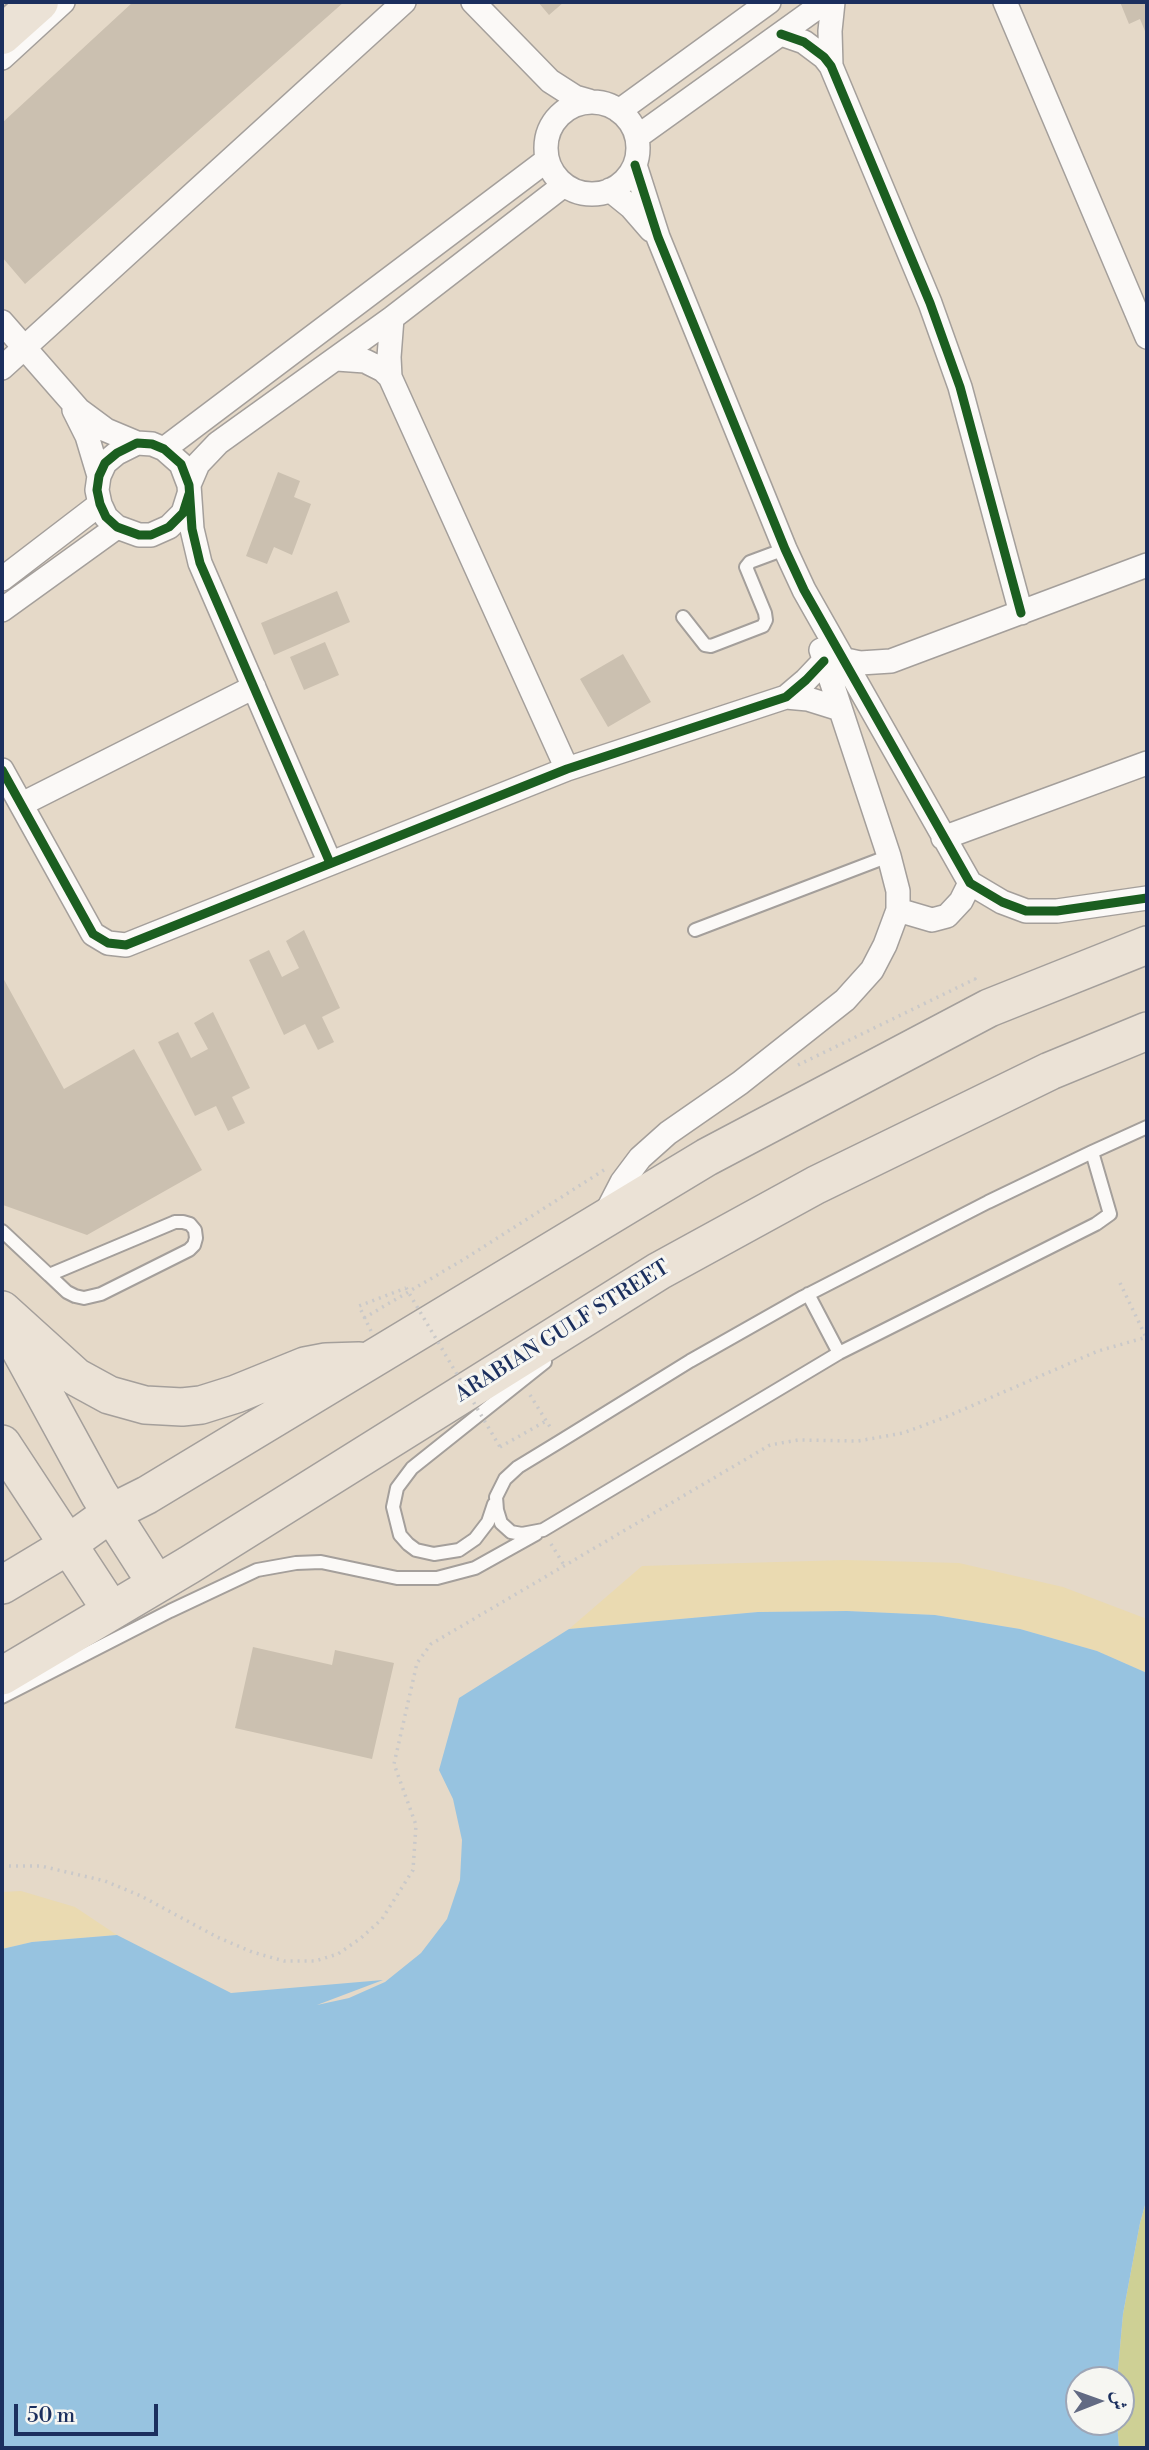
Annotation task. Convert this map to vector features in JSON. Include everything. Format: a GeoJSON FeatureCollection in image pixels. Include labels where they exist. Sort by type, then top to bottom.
{"type":"FeatureCollection","features":[{"type":"Feature","properties":{"kind":"highway"},"geometry":{"type":"LineString","coordinates":[[2,35],[39,2]]}},
{"type":"Feature","properties":{"kind":"main road"},"geometry":{"type":"LineString","coordinates":[[2,1585],[68,1544],[111,1513],[147,1495],[707,1157],[989,1007],[1147,945]]}},
{"type":"Feature","properties":{"kind":"main road","name":"ARABIAN GULF STREET"},"geometry":{"type":"LineString","coordinates":[[2,1676],[659,1271],[828,1179],[1051,1071],[1147,1031]]}},
{"type":"Feature","properties":{"kind":"main road"},"geometry":{"type":"LineString","coordinates":[[2,1310],[76,1377],[109,1395],[145,1405],[201,1405],[305,1366],[326,1362],[367,1361]]}},
{"type":"Feature","properties":{"kind":"main road"},"geometry":{"type":"LineString","coordinates":[[2,1316],[111,1513],[156,1583]]}},
{"type":"Feature","properties":{"kind":"main road"},"geometry":{"type":"LineString","coordinates":[[2,1444],[111,1610]]}},
{"type":"Feature","properties":{"kind":"street"},"geometry":{"type":"LineString","coordinates":[[2,58],[63,2]]}},
{"type":"Feature","properties":{"kind":"street"},"geometry":{"type":"LineString","coordinates":[[2,368],[404,2]]}},
{"type":"Feature","properties":{"kind":"street"},"geometry":{"type":"LineString","coordinates":[[473,2],[539,71],[562,90],[589,101],[605,103],[631,122],[637,137],[638,151],[628,178],[610,190],[589,195],[564,185],[553,174],[547,160],[548,110],[539,71]]}},
{"type":"Feature","properties":{"kind":"street"},"geometry":{"type":"LineString","coordinates":[[619,111],[769,2]]}},
{"type":"Feature","properties":{"kind":"street"},"geometry":{"type":"LineString","coordinates":[[637,137],[825,2]]}},
{"type":"Feature","properties":{"kind":"street"},"geometry":{"type":"LineString","coordinates":[[831,66],[833,2]]}},
{"type":"Feature","properties":{"kind":"street"},"geometry":{"type":"LineString","coordinates":[[1005,2],[1147,337]]}},
{"type":"Feature","properties":{"kind":"street"},"geometry":{"type":"LineString","coordinates":[[781,34],[804,42],[831,66],[930,303],[960,387],[1021,613]]}},
{"type":"Feature","properties":{"kind":"street"},"geometry":{"type":"LineString","coordinates":[[549,130],[555,119],[565,110],[589,101]]}},
{"type":"Feature","properties":{"kind":"street"},"geometry":{"type":"LineString","coordinates":[[164,449],[547,160]]}},
{"type":"Feature","properties":{"kind":"street"},"geometry":{"type":"LineString","coordinates":[[635,165],[658,237],[785,549],[835,661],[866,698],[970,883],[1002,902],[1026,911],[1057,911],[1147,898]]}},
{"type":"Feature","properties":{"kind":"street"},"geometry":{"type":"LineString","coordinates":[[137,443],[117,453],[105,463],[97,490],[106,517],[117,527],[139,536],[151,535],[177,521],[187,503],[192,474],[207,453],[337,359],[564,185]]}},
{"type":"Feature","properties":{"kind":"street"},"geometry":{"type":"LineString","coordinates":[[610,190],[631,207],[658,237]]}},
{"type":"Feature","properties":{"kind":"street"},"geometry":{"type":"LineString","coordinates":[[390,377],[392,317]]}},
{"type":"Feature","properties":{"kind":"street"},"geometry":{"type":"LineString","coordinates":[[2,323],[67,398],[106,430],[137,443],[152,444],[164,449],[181,464],[189,489],[192,529],[200,563],[330,863]]}},
{"type":"Feature","properties":{"kind":"street"},"geometry":{"type":"LineString","coordinates":[[337,359],[365,361],[383,370],[390,377],[567,769]]}},
{"type":"Feature","properties":{"kind":"street"},"geometry":{"type":"LineString","coordinates":[[67,398],[87,436],[99,476]]}},
{"type":"Feature","properties":{"kind":"street"},"geometry":{"type":"LineString","coordinates":[[2,579],[100,504]]}},
{"type":"Feature","properties":{"kind":"street"},"geometry":{"type":"LineString","coordinates":[[2,610],[117,527]]}},
{"type":"Feature","properties":{"kind":"street"},"geometry":{"type":"LineString","coordinates":[[151,535],[177,546],[200,563]]}},
{"type":"Feature","properties":{"kind":"street"},"geometry":{"type":"LineString","coordinates":[[2,769],[93,934],[117,945],[135,942],[567,769],[786,697],[835,661],[891,661],[1147,565]]}},
{"type":"Feature","properties":{"kind":"street"},"geometry":{"type":"LineString","coordinates":[[602,1219],[622,1182],[640,1158],[668,1133],[740,1083],[845,1000],[872,970],[885,945],[898,910],[898,891],[840,709],[835,661]]}},
{"type":"Feature","properties":{"kind":"street"},"geometry":{"type":"LineString","coordinates":[[866,698],[876,679],[891,661]]}},
{"type":"Feature","properties":{"kind":"street"},"geometry":{"type":"LineString","coordinates":[[22,804],[254,687]]}},
{"type":"Feature","properties":{"kind":"street"},"geometry":{"type":"LineString","coordinates":[[786,697],[808,699],[840,709]]}},
{"type":"Feature","properties":{"kind":"street"},"geometry":{"type":"LineString","coordinates":[[943,838],[1147,762]]}},
{"type":"Feature","properties":{"kind":"street"},"geometry":{"type":"LineString","coordinates":[[898,910],[932,920],[947,916],[961,901],[970,883]]}},
{"type":"Feature","properties":{"kind":"lane"},"geometry":{"type":"LineString","coordinates":[[683,617],[700,641],[711,646],[763,626],[766,621],[765,613],[746,566],[785,549]]}},
{"type":"Feature","properties":{"kind":"lane"},"geometry":{"type":"LineString","coordinates":[[695,930],[889,856]]}},
{"type":"Feature","properties":{"kind":"lane"},"geometry":{"type":"LineString","coordinates":[[553,1356],[412,1468],[397,1488],[394,1516],[400,1535],[416,1550],[434,1555],[451,1553],[467,1545],[488,1522],[505,1479],[517,1467],[690,1361],[808,1294],[928,1231],[1147,1127]]}},
{"type":"Feature","properties":{"kind":"lane"},"geometry":{"type":"LineString","coordinates":[[2,1697],[257,1570],[296,1563],[321,1562],[397,1578],[437,1578],[463,1573],[482,1565],[839,1353],[1110,1214],[1092,1152]]}},
{"type":"Feature","properties":{"kind":"lane"},"geometry":{"type":"LineString","coordinates":[[2,1231],[49,1276],[67,1292],[75,1296],[93,1297],[189,1250],[194,1245],[195,1230],[190,1224],[175,1222],[49,1276]]}},
{"type":"Feature","properties":{"kind":"lane"},"geometry":{"type":"LineString","coordinates":[[574,1339],[659,1271]]}},
{"type":"Feature","properties":{"kind":"lane"},"geometry":{"type":"LineString","coordinates":[[808,1294],[839,1353]]}},
{"type":"Feature","properties":{"kind":"lane"},"geometry":{"type":"LineString","coordinates":[[496,1497],[498,1517],[506,1528],[522,1534],[543,1530]]}},
{"type":"Feature","properties":{"kind":"path"},"geometry":{"type":"LineString","coordinates":[[2,1866],[41,1866],[105,1881],[141,1896],[218,1937],[252,1952],[284,1961],[315,1961],[338,1954],[382,1919],[413,1870],[416,1825],[394,1764],[416,1663],[431,1644],[770,1445],[798,1440],[858,1441],[903,1433],[1098,1351],[1147,1337],[1120,1283]]}},
{"type":"Feature","properties":{"kind":"path"},"geometry":{"type":"LineString","coordinates":[[359,1306],[407,1288],[500,1447],[547,1421],[521,1381]]}},
{"type":"Feature","properties":{"kind":"path"},"geometry":{"type":"LineString","coordinates":[[543,1530],[564,1565]]}},
{"type":"Feature","properties":{"kind":"green space"},"geometry":{"type":"Polygon","coordinates":[[[1147,2198],[1147,2448],[1119,2448],[1118,2436],[1135,2436],[1135,2366],[1118,2366],[1123,2314],[1147,2198]]]}},
{"type":"Feature","properties":{"kind":"sand"},"geometry":{"type":"Polygon","coordinates":[[[845,1560],[959,1563],[1063,1587],[1147,1619],[1147,1673],[1097,1651],[1020,1629],[935,1615],[847,1611],[758,1612],[569,1629],[642,1566],[845,1560]]]}},
{"type":"Feature","properties":{"kind":"sand"},"geometry":{"type":"Polygon","coordinates":[[[21,1891],[75,1907],[117,1935],[32,1942],[2,1949],[2,1892],[21,1891]]]}},
{"type":"Feature","properties":{"kind":"water"},"geometry":{"type":"Polygon","coordinates":[[[847,1611],[935,1615],[1020,1629],[1097,1651],[1147,1673],[1147,2198],[1123,2314],[1118,2366],[1065,2366],[1065,2436],[1118,2436],[1119,2448],[2,2448],[2,1949],[32,1942],[117,1935],[231,1993],[383,1980],[317,2005],[349,1998],[385,1982],[421,1953],[447,1919],[460,1880],[462,1840],[453,1799],[439,1770],[459,1698],[569,1629],[758,1612],[847,1611]]]}},
{"type":"Feature","properties":{"kind":"building"},"geometry":{"type":"Polygon","coordinates":[[[133,2],[344,2],[25,284],[2,257],[2,123],[133,2]]]}},
{"type":"Feature","properties":{"kind":"building"},"geometry":{"type":"Polygon","coordinates":[[[538,2],[564,2],[549,15],[538,2]]]}},
{"type":"Feature","properties":{"kind":"building"},"geometry":{"type":"Polygon","coordinates":[[[1120,2],[1147,2],[1147,36],[1140,19],[1129,24],[1120,2]]]}},
{"type":"Feature","properties":{"kind":"building"},"geometry":{"type":"Polygon","coordinates":[[[278,472],[300,481],[294,497],[311,504],[292,555],[274,547],[267,564],[246,556],[278,472]]]}},
{"type":"Feature","properties":{"kind":"building"},"geometry":{"type":"Polygon","coordinates":[[[337,591],[350,622],[274,655],[261,623],[337,591]]]}},
{"type":"Feature","properties":{"kind":"building"},"geometry":{"type":"Polygon","coordinates":[[[325,642],[339,675],[304,690],[290,657],[325,642]]]}},
{"type":"Feature","properties":{"kind":"building"},"geometry":{"type":"Polygon","coordinates":[[[623,654],[651,702],[608,727],[580,679],[623,654]]]}},
{"type":"Feature","properties":{"kind":"building"},"geometry":{"type":"Polygon","coordinates":[[[304,930],[340,1008],[322,1017],[334,1042],[318,1050],[305,1024],[284,1035],[249,960],[269,950],[282,977],[299,968],[286,941],[304,930]]]}},
{"type":"Feature","properties":{"kind":"building"},"geometry":{"type":"Polygon","coordinates":[[[2,976],[64,1089],[134,1049],[202,1170],[87,1235],[3,1205],[2,976]]]}},
{"type":"Feature","properties":{"kind":"building"},"geometry":{"type":"Polygon","coordinates":[[[213,1012],[250,1088],[232,1097],[245,1123],[228,1131],[216,1106],[195,1116],[158,1042],[178,1032],[191,1058],[208,1049],[194,1023],[213,1012]]]}},
{"type":"Feature","properties":{"kind":"building"},"geometry":{"type":"Polygon","coordinates":[[[253,1647],[332,1665],[335,1650],[394,1663],[372,1759],[235,1728],[253,1647]]]}},
{"type":"Feature","properties":{"kind":"cycle path"},"geometry":{"type":"LineString","coordinates":[[781,34],[804,42],[831,66],[930,303],[960,387],[1021,613]]}},
{"type":"Feature","properties":{"kind":"cycle path"},"geometry":{"type":"LineString","coordinates":[[635,165],[658,237],[804,590],[970,883],[1002,902],[1026,911],[1057,911],[1147,898]]}},
{"type":"Feature","properties":{"kind":"cycle path"},"geometry":{"type":"LineString","coordinates":[[189,494],[183,513],[169,527],[151,535],[139,535],[117,527],[106,517],[97,490],[105,463],[117,453],[137,443],[152,444],[164,449],[181,464],[189,485],[192,529],[200,563],[330,863]]}},
{"type":"Feature","properties":{"kind":"cycle path"},"geometry":{"type":"LineString","coordinates":[[2,770],[93,934],[108,943],[126,945],[567,769],[786,697],[824,661]]}}]}
